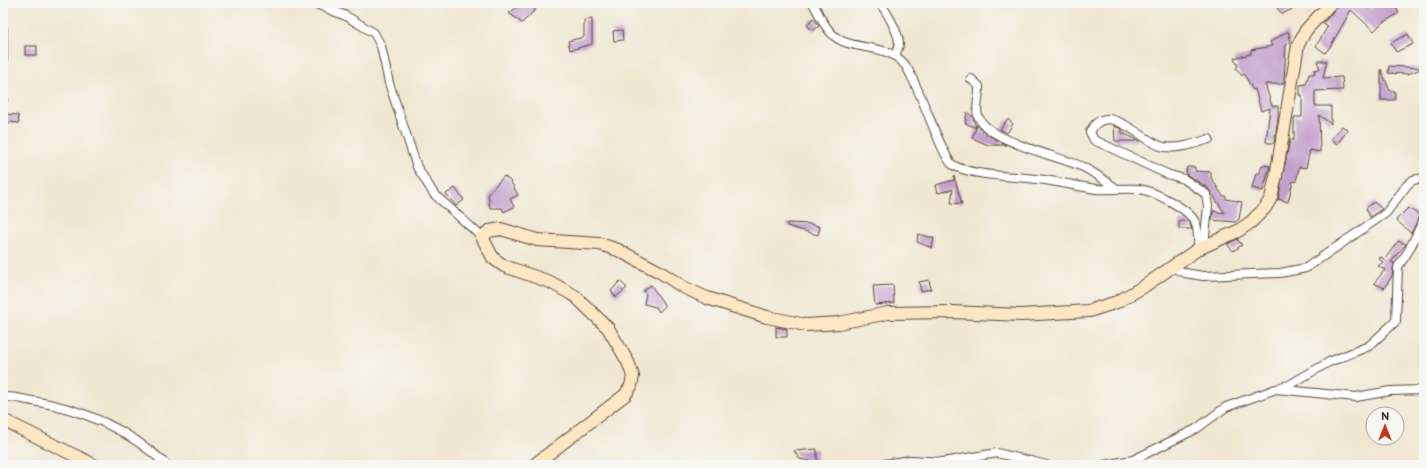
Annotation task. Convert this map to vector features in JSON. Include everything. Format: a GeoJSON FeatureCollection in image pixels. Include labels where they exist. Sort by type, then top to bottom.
{"type":"FeatureCollection","features":[{"type":"Feature","properties":{"kind":"street"},"geometry":{"type":"LineString","coordinates":[[314,3],[346,16],[374,33],[381,46],[389,83],[418,167],[434,194],[482,237],[493,258],[504,266],[550,282],[575,296],[608,328],[628,362],[633,376],[631,386],[625,394],[534,465]]}},
{"type":"Feature","properties":{"kind":"street"},"geometry":{"type":"LineString","coordinates":[[813,3],[824,24],[841,41],[895,55],[906,66],[916,85],[945,156],[952,164],[962,169],[984,173],[1038,179],[1098,189],[1140,190],[1167,200],[1181,208],[1194,220],[1201,247]]}},
{"type":"Feature","properties":{"kind":"street"},"geometry":{"type":"LineString","coordinates":[[879,3],[886,12],[899,40],[895,55]]}},
{"type":"Feature","properties":{"kind":"street"},"geometry":{"type":"LineString","coordinates":[[482,237],[489,231],[501,229],[538,240],[600,244],[618,250],[660,272],[682,287],[707,298],[767,317],[806,325],[839,323],[888,313],[952,312],[1021,315],[1089,311],[1117,302],[1143,287],[1201,247],[1238,231],[1251,222],[1265,208],[1271,198],[1276,176],[1298,45],[1306,30],[1331,3]]}},
{"type":"Feature","properties":{"kind":"street"},"geometry":{"type":"LineString","coordinates":[[3,29],[3,100]]}},
{"type":"Feature","properties":{"kind":"street"},"geometry":{"type":"LineString","coordinates":[[971,79],[979,86],[977,109],[978,117],[983,124],[1002,138],[1082,167],[1117,189]]}},
{"type":"Feature","properties":{"kind":"street"},"geometry":{"type":"LineString","coordinates":[[1201,247],[1208,206],[1206,194],[1184,180],[1166,174],[1094,140],[1090,132],[1097,123],[1112,120],[1128,125],[1152,143],[1163,147],[1177,147],[1209,139]]}},
{"type":"Feature","properties":{"kind":"street"},"geometry":{"type":"LineString","coordinates":[[1171,267],[1189,274],[1203,276],[1280,273],[1306,268],[1386,213],[1406,185],[1413,180],[1424,178]]}},
{"type":"Feature","properties":{"kind":"street"},"geometry":{"type":"LineString","coordinates":[[1104,465],[1133,460],[1196,429],[1226,407],[1290,385],[1329,362],[1369,346],[1396,321],[1398,267],[1409,250],[1424,219]]}},
{"type":"Feature","properties":{"kind":"street"},"geometry":{"type":"LineString","coordinates":[[1276,389],[1356,397],[1390,391],[1424,390]]}},
{"type":"Feature","properties":{"kind":"street"},"geometry":{"type":"LineString","coordinates":[[3,397],[44,403],[85,413],[122,430],[154,453],[167,465]]}},
{"type":"Feature","properties":{"kind":"street"},"geometry":{"type":"LineString","coordinates":[[3,420],[94,465]]}},
{"type":"Feature","properties":{"kind":"street"},"geometry":{"type":"LineString","coordinates":[[878,465],[910,460],[943,462],[997,453],[1047,465]]}},
{"type":"Feature","properties":{"kind":"building"},"geometry":{"type":"Polygon","coordinates":[[[523,3],[532,3],[536,9],[522,23],[509,13],[523,3]]]}},
{"type":"Feature","properties":{"kind":"building"},"geometry":{"type":"Polygon","coordinates":[[[1273,3],[1305,3],[1282,14],[1273,3]]]}},
{"type":"Feature","properties":{"kind":"building"},"geometry":{"type":"Polygon","coordinates":[[[1340,3],[1361,3],[1369,9],[1379,3],[1393,3],[1399,13],[1381,24],[1374,31],[1351,10],[1325,53],[1316,46],[1328,26],[1323,23],[1340,3]]]}},
{"type":"Feature","properties":{"kind":"building"},"geometry":{"type":"Polygon","coordinates":[[[813,18],[819,26],[813,31],[807,25],[813,18]]]}},
{"type":"Feature","properties":{"kind":"building"},"geometry":{"type":"Polygon","coordinates":[[[592,19],[592,44],[570,50],[568,41],[584,37],[584,20],[592,19]]]}},
{"type":"Feature","properties":{"kind":"building"},"geometry":{"type":"Polygon","coordinates":[[[622,30],[623,40],[614,41],[613,31],[622,30]]]}},
{"type":"Feature","properties":{"kind":"building"},"geometry":{"type":"Polygon","coordinates":[[[1288,31],[1291,42],[1286,45],[1284,82],[1283,84],[1265,84],[1272,106],[1278,106],[1278,118],[1274,143],[1268,143],[1266,142],[1270,108],[1261,111],[1255,89],[1253,90],[1244,74],[1242,76],[1236,68],[1238,66],[1234,58],[1251,54],[1251,50],[1272,46],[1270,42],[1288,31]]]}},
{"type":"Feature","properties":{"kind":"building"},"geometry":{"type":"Polygon","coordinates":[[[1408,34],[1413,44],[1396,52],[1391,43],[1408,34]]]}},
{"type":"Feature","properties":{"kind":"building"},"geometry":{"type":"Polygon","coordinates":[[[25,46],[37,46],[37,55],[25,55],[25,46]]]}},
{"type":"Feature","properties":{"kind":"building"},"geometry":{"type":"Polygon","coordinates":[[[1317,61],[1327,61],[1323,78],[1342,77],[1343,90],[1315,91],[1315,106],[1331,106],[1331,124],[1319,115],[1320,152],[1310,150],[1306,168],[1299,167],[1296,182],[1293,181],[1288,202],[1278,199],[1290,140],[1294,140],[1294,117],[1302,117],[1302,95],[1300,95],[1300,85],[1306,84],[1309,74],[1315,74],[1314,70],[1320,69],[1317,61]]]}},
{"type":"Feature","properties":{"kind":"building"},"geometry":{"type":"Polygon","coordinates":[[[1389,66],[1423,68],[1408,74],[1388,73],[1389,66]]]}},
{"type":"Feature","properties":{"kind":"building"},"geometry":{"type":"Polygon","coordinates":[[[1381,69],[1390,91],[1395,91],[1395,100],[1381,100],[1381,69]]]}},
{"type":"Feature","properties":{"kind":"building"},"geometry":{"type":"Polygon","coordinates":[[[967,112],[973,117],[976,128],[965,123],[967,112]]]}},
{"type":"Feature","properties":{"kind":"building"},"geometry":{"type":"Polygon","coordinates":[[[5,114],[18,115],[19,123],[4,122],[5,114]]]}},
{"type":"Feature","properties":{"kind":"building"},"geometry":{"type":"Polygon","coordinates":[[[1008,119],[1013,124],[1007,133],[1000,129],[1008,119]]]}},
{"type":"Feature","properties":{"kind":"building"},"geometry":{"type":"Polygon","coordinates":[[[977,125],[984,133],[1006,145],[988,145],[972,138],[977,125]]]}},
{"type":"Feature","properties":{"kind":"building"},"geometry":{"type":"Polygon","coordinates":[[[1114,126],[1122,129],[1122,133],[1140,141],[1115,141],[1114,126]]]}},
{"type":"Feature","properties":{"kind":"building"},"geometry":{"type":"Polygon","coordinates":[[[1342,126],[1348,130],[1337,144],[1331,139],[1342,126]]]}},
{"type":"Feature","properties":{"kind":"building"},"geometry":{"type":"Polygon","coordinates":[[[1262,165],[1270,166],[1263,191],[1252,188],[1256,173],[1260,173],[1262,165]]]}},
{"type":"Feature","properties":{"kind":"building"},"geometry":{"type":"Polygon","coordinates":[[[1187,167],[1195,167],[1195,171],[1211,172],[1211,178],[1223,196],[1226,196],[1226,199],[1242,202],[1239,219],[1236,222],[1212,220],[1213,211],[1225,213],[1207,187],[1186,174],[1187,167]]]}},
{"type":"Feature","properties":{"kind":"building"},"geometry":{"type":"Polygon","coordinates":[[[504,176],[511,182],[518,195],[510,199],[514,207],[504,212],[502,208],[490,208],[488,194],[504,176]]]}},
{"type":"Feature","properties":{"kind":"building"},"geometry":{"type":"Polygon","coordinates":[[[954,176],[962,204],[951,203],[953,189],[938,193],[936,185],[954,180],[954,176]]]}},
{"type":"Feature","properties":{"kind":"building"},"geometry":{"type":"Polygon","coordinates":[[[455,188],[464,200],[456,206],[446,194],[455,188]]]}},
{"type":"Feature","properties":{"kind":"building"},"geometry":{"type":"Polygon","coordinates":[[[1374,202],[1382,209],[1370,217],[1366,208],[1374,202]]]}},
{"type":"Feature","properties":{"kind":"building"},"geometry":{"type":"Polygon","coordinates":[[[1408,208],[1420,215],[1411,233],[1396,220],[1408,208]]]}},
{"type":"Feature","properties":{"kind":"building"},"geometry":{"type":"Polygon","coordinates":[[[1179,221],[1188,221],[1192,229],[1179,229],[1179,221]]]}},
{"type":"Feature","properties":{"kind":"building"},"geometry":{"type":"Polygon","coordinates":[[[787,223],[811,224],[820,227],[818,235],[787,226],[787,223]]]}},
{"type":"Feature","properties":{"kind":"building"},"geometry":{"type":"Polygon","coordinates":[[[918,234],[934,238],[932,248],[917,242],[918,234]]]}},
{"type":"Feature","properties":{"kind":"building"},"geometry":{"type":"Polygon","coordinates":[[[1237,239],[1242,245],[1233,251],[1227,244],[1237,239]]]}},
{"type":"Feature","properties":{"kind":"building"},"geometry":{"type":"Polygon","coordinates":[[[1398,241],[1406,244],[1391,262],[1394,263],[1392,276],[1384,288],[1374,283],[1385,270],[1378,266],[1383,262],[1379,259],[1380,257],[1385,259],[1398,241]]]}},
{"type":"Feature","properties":{"kind":"building"},"geometry":{"type":"Polygon","coordinates":[[[929,280],[931,289],[921,291],[919,282],[929,280]]]}},
{"type":"Feature","properties":{"kind":"building"},"geometry":{"type":"Polygon","coordinates":[[[620,281],[627,288],[616,297],[611,291],[620,281]]]}},
{"type":"Feature","properties":{"kind":"building"},"geometry":{"type":"Polygon","coordinates":[[[651,285],[665,306],[659,312],[656,307],[644,304],[646,294],[643,291],[651,285]]]}},
{"type":"Feature","properties":{"kind":"building"},"geometry":{"type":"Polygon","coordinates":[[[893,285],[894,303],[875,305],[873,286],[893,285]]]}},
{"type":"Feature","properties":{"kind":"building"},"geometry":{"type":"Polygon","coordinates":[[[776,327],[787,329],[787,337],[776,337],[776,327]]]}},
{"type":"Feature","properties":{"kind":"building"},"geometry":{"type":"Polygon","coordinates":[[[817,449],[817,463],[800,459],[794,451],[817,449]]]}}]}
